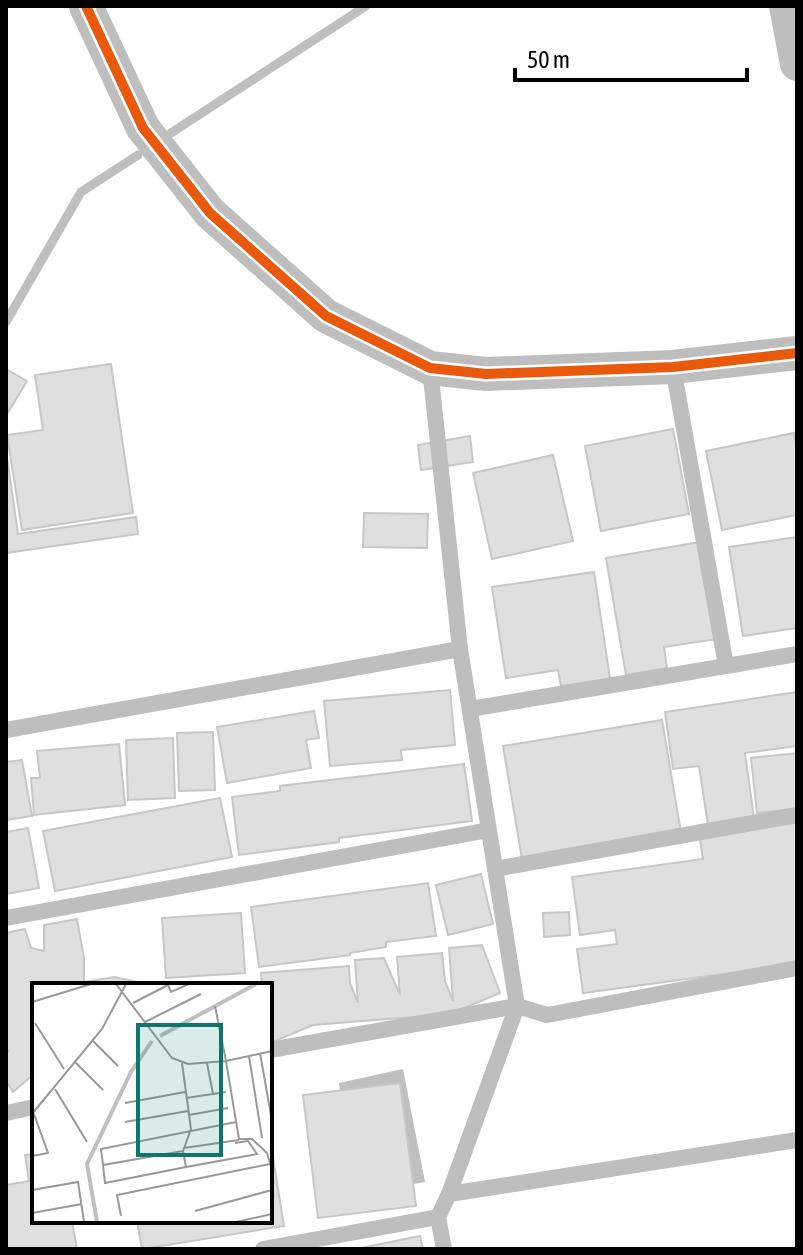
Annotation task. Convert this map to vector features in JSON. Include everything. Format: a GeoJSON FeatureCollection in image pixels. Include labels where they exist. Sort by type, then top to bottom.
{"type":"FeatureCollection","features":[{"type":"Feature","properties":{"kind":"street"},"geometry":{"type":"LineString","coordinates":[[86,6],[143,128],[210,213],[326,316],[430,368],[486,374],[673,367],[797,353]]}},
{"type":"Feature","properties":{"kind":"street"},"geometry":{"type":"LineString","coordinates":[[786,6],[797,64]]}},
{"type":"Feature","properties":{"kind":"lane"},"geometry":{"type":"LineString","coordinates":[[673,367],[726,666]]}},
{"type":"Feature","properties":{"kind":"lane"},"geometry":{"type":"LineString","coordinates":[[430,368],[460,649],[517,1006],[438,1217],[444,1249]]}},
{"type":"Feature","properties":{"kind":"lane"},"geometry":{"type":"LineString","coordinates":[[6,730],[460,649]]}},
{"type":"Feature","properties":{"kind":"lane"},"geometry":{"type":"LineString","coordinates":[[470,709],[797,654]]}},
{"type":"Feature","properties":{"kind":"lane"},"geometry":{"type":"LineString","coordinates":[[495,869],[797,815]]}},
{"type":"Feature","properties":{"kind":"lane"},"geometry":{"type":"LineString","coordinates":[[6,918],[489,830]]}},
{"type":"Feature","properties":{"kind":"lane"},"geometry":{"type":"LineString","coordinates":[[272,1050],[517,1006],[547,1015],[797,968]]}},
{"type":"Feature","properties":{"kind":"lane"},"geometry":{"type":"LineString","coordinates":[[6,1113],[32,1107]]}},
{"type":"Feature","properties":{"kind":"lane"},"geometry":{"type":"LineString","coordinates":[[449,1194],[797,1140]]}},
{"type":"Feature","properties":{"kind":"lane"},"geometry":{"type":"LineString","coordinates":[[266,1249],[438,1217]]}},
{"type":"Feature","properties":{"kind":"shaded area"},"geometry":{"type":"Polygon","coordinates":[[[403,1069],[425,1182],[356,1194],[339,1083],[403,1069]]]}},
{"type":"Feature","properties":{"kind":"building"},"geometry":{"type":"Polygon","coordinates":[[[111,364],[133,513],[22,530],[7,435],[43,430],[35,375],[111,364]]]}},
{"type":"Feature","properties":{"kind":"building"},"geometry":{"type":"Polygon","coordinates":[[[6,369],[27,381],[6,416],[6,369]]]}},
{"type":"Feature","properties":{"kind":"building"},"geometry":{"type":"Polygon","coordinates":[[[673,429],[689,514],[601,531],[585,446],[673,429]]]}},
{"type":"Feature","properties":{"kind":"building"},"geometry":{"type":"Polygon","coordinates":[[[794,433],[797,515],[722,530],[706,451],[794,433]]]}},
{"type":"Feature","properties":{"kind":"building"},"geometry":{"type":"Polygon","coordinates":[[[470,436],[473,462],[421,470],[418,445],[470,436]]]}},
{"type":"Feature","properties":{"kind":"building"},"geometry":{"type":"Polygon","coordinates":[[[6,450],[18,534],[136,517],[138,534],[6,553],[6,450]]]}},
{"type":"Feature","properties":{"kind":"building"},"geometry":{"type":"Polygon","coordinates":[[[553,455],[573,541],[492,559],[473,473],[553,455]]]}},
{"type":"Feature","properties":{"kind":"building"},"geometry":{"type":"Polygon","coordinates":[[[364,513],[428,514],[427,548],[363,547],[364,513]]]}},
{"type":"Feature","properties":{"kind":"building"},"geometry":{"type":"Polygon","coordinates":[[[797,537],[797,628],[743,636],[729,547],[797,537]]]}},
{"type":"Feature","properties":{"kind":"building"},"geometry":{"type":"Polygon","coordinates":[[[700,542],[717,639],[664,647],[667,668],[626,675],[606,558],[700,542]]]}},
{"type":"Feature","properties":{"kind":"building"},"geometry":{"type":"Polygon","coordinates":[[[594,572],[610,679],[561,686],[558,670],[506,678],[492,587],[594,572]]]}},
{"type":"Feature","properties":{"kind":"building"},"geometry":{"type":"Polygon","coordinates":[[[450,690],[455,745],[401,750],[402,760],[330,766],[324,701],[450,690]]]}},
{"type":"Feature","properties":{"kind":"building"},"geometry":{"type":"Polygon","coordinates":[[[797,692],[797,746],[745,753],[754,818],[708,825],[699,766],[673,769],[665,712],[797,692]]]}},
{"type":"Feature","properties":{"kind":"building"},"geometry":{"type":"Polygon","coordinates":[[[314,711],[319,738],[306,740],[311,768],[227,783],[217,727],[314,711]]]}},
{"type":"Feature","properties":{"kind":"building"},"geometry":{"type":"Polygon","coordinates":[[[662,720],[681,833],[522,859],[503,746],[662,720]]]}},
{"type":"Feature","properties":{"kind":"building"},"geometry":{"type":"Polygon","coordinates":[[[213,732],[215,790],[179,791],[177,733],[213,732]]]}},
{"type":"Feature","properties":{"kind":"building"},"geometry":{"type":"Polygon","coordinates":[[[173,738],[175,798],[128,800],[126,740],[173,738]]]}},
{"type":"Feature","properties":{"kind":"building"},"geometry":{"type":"Polygon","coordinates":[[[119,744],[125,805],[34,815],[31,778],[40,778],[37,751],[119,744]]]}},
{"type":"Feature","properties":{"kind":"building"},"geometry":{"type":"Polygon","coordinates":[[[797,753],[797,809],[757,813],[751,758],[797,753]]]}},
{"type":"Feature","properties":{"kind":"building"},"geometry":{"type":"Polygon","coordinates":[[[22,760],[32,816],[6,820],[6,762],[22,760]]]}},
{"type":"Feature","properties":{"kind":"building"},"geometry":{"type":"Polygon","coordinates":[[[464,764],[472,821],[239,855],[232,797],[280,791],[280,786],[464,764]]]}},
{"type":"Feature","properties":{"kind":"building"},"geometry":{"type":"Polygon","coordinates":[[[220,798],[232,857],[55,891],[43,831],[220,798]]]}},
{"type":"Feature","properties":{"kind":"building"},"geometry":{"type":"Polygon","coordinates":[[[797,820],[797,964],[583,993],[577,949],[617,944],[615,930],[580,935],[572,877],[703,859],[699,833],[797,820]]]}},
{"type":"Feature","properties":{"kind":"building"},"geometry":{"type":"Polygon","coordinates":[[[28,828],[39,888],[6,894],[6,832],[28,828]]]}},
{"type":"Feature","properties":{"kind":"building"},"geometry":{"type":"Polygon","coordinates":[[[481,874],[493,924],[448,935],[436,885],[481,874]]]}},
{"type":"Feature","properties":{"kind":"building"},"geometry":{"type":"Polygon","coordinates":[[[428,883],[436,936],[386,942],[386,947],[350,955],[259,967],[251,907],[428,883]]]}},
{"type":"Feature","properties":{"kind":"building"},"geometry":{"type":"Polygon","coordinates":[[[569,912],[570,935],[544,937],[543,913],[569,912]]]}},
{"type":"Feature","properties":{"kind":"building"},"geometry":{"type":"Polygon","coordinates":[[[241,913],[245,973],[166,978],[162,918],[241,913]]]}},
{"type":"Feature","properties":{"kind":"building"},"geometry":{"type":"Polygon","coordinates":[[[77,919],[84,958],[84,982],[114,977],[138,983],[32,983],[32,1076],[13,1092],[6,1081],[6,1054],[9,1051],[6,1049],[6,933],[25,929],[31,948],[44,951],[44,925],[77,919]]]}},
{"type":"Feature","properties":{"kind":"building"},"geometry":{"type":"Polygon","coordinates":[[[482,945],[500,993],[450,1014],[313,1025],[272,1042],[272,983],[262,983],[261,973],[349,966],[350,983],[358,1003],[355,960],[384,958],[400,995],[397,957],[442,953],[445,981],[453,1001],[449,948],[482,945]]]}},
{"type":"Feature","properties":{"kind":"building"},"geometry":{"type":"Polygon","coordinates":[[[400,1083],[416,1206],[318,1218],[303,1095],[400,1083]]]}},
{"type":"Feature","properties":{"kind":"building"},"geometry":{"type":"Polygon","coordinates":[[[272,1151],[284,1226],[142,1249],[137,1223],[272,1223],[272,1151]]]}},
{"type":"Feature","properties":{"kind":"building"},"geometry":{"type":"Polygon","coordinates":[[[32,1154],[32,1223],[72,1223],[77,1249],[6,1249],[6,1185],[29,1181],[25,1155],[32,1154]]]}},
{"type":"Feature","properties":{"kind":"building"},"geometry":{"type":"Polygon","coordinates":[[[420,1236],[423,1249],[356,1249],[420,1236]]]}},
{"type":"Feature","properties":{"kind":"waterway"},"geometry":{"type":"LineString","coordinates":[[171,133],[366,6]]}},
{"type":"Feature","properties":{"kind":"waterway"},"geometry":{"type":"LineString","coordinates":[[6,322],[81,192],[138,155]]}},
{"type":"Feature","properties":{"kind":"cycle path"},"geometry":{"type":"LineString","coordinates":[[86,6],[143,128],[210,213],[326,316],[430,368],[486,374],[673,367],[797,353]]}}]}
